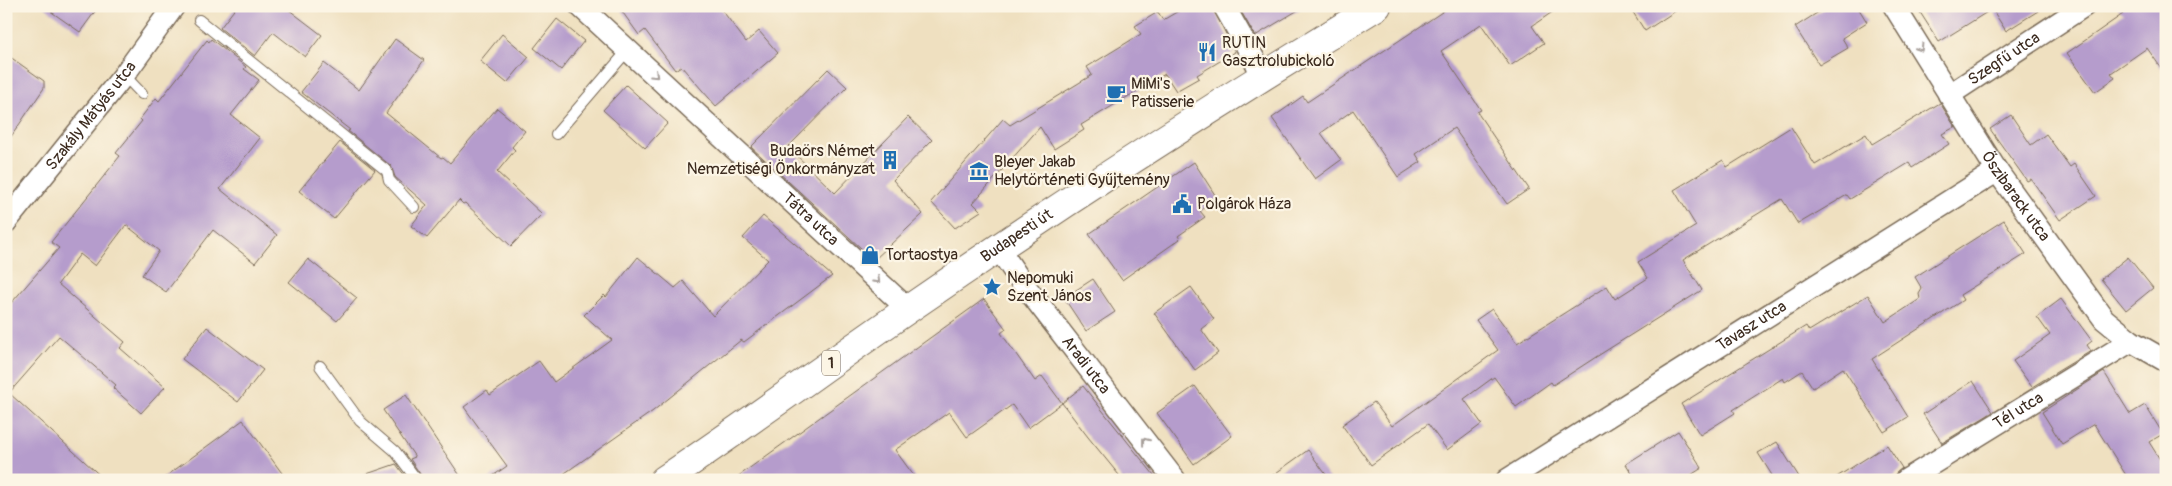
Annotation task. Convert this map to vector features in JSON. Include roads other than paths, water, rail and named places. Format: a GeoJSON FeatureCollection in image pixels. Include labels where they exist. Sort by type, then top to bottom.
{"type":"FeatureCollection","features":[{"type":"Feature","properties":{"kind":"main road","name":"Budapesti út"},"geometry":{"type":"LineString","coordinates":[[664,480],[908,309],[1263,76],[1377,6]]}},
{"type":"Feature","properties":{"kind":"street","name":"Szakály Mátyás utca"},"geometry":{"type":"LineString","coordinates":[[6,222],[124,75],[174,6]]}},
{"type":"Feature","properties":{"kind":"street","name":"Tátra utca"},"geometry":{"type":"LineString","coordinates":[[580,6],[908,309]]}},
{"type":"Feature","properties":{"kind":"street"},"geometry":{"type":"LineString","coordinates":[[1224,6],[1263,76]]}},
{"type":"Feature","properties":{"kind":"street","name":"Őszibarack utca"},"geometry":{"type":"LineString","coordinates":[[1894,6],[1997,171],[2104,319],[2131,341],[2166,360]]}},
{"type":"Feature","properties":{"kind":"street","name":"Szegfű utca"},"geometry":{"type":"LineString","coordinates":[[1949,95],[2084,6]]}},
{"type":"Feature","properties":{"kind":"street","name":"Tavasz utca"},"geometry":{"type":"LineString","coordinates":[[1506,480],[1997,171]]}},
{"type":"Feature","properties":{"kind":"street","name":"Aradi utca"},"geometry":{"type":"LineString","coordinates":[[999,249],[1024,285],[1175,480]]}},
{"type":"Feature","properties":{"kind":"street","name":"Tél utca"},"geometry":{"type":"LineString","coordinates":[[1906,480],[2131,341]]}},
{"type":"Feature","properties":{"kind":"lane"},"geometry":{"type":"LineString","coordinates":[[199,20],[387,171],[389,180],[414,206]]}},
{"type":"Feature","properties":{"kind":"lane"},"geometry":{"type":"LineString","coordinates":[[556,134],[628,50]]}},
{"type":"Feature","properties":{"kind":"lane"},"geometry":{"type":"LineString","coordinates":[[124,75],[142,94]]}},
{"type":"Feature","properties":{"kind":"lane"},"geometry":{"type":"LineString","coordinates":[[320,366],[360,421],[394,450],[417,480]]}},
{"type":"Feature","properties":{"kind":"place","name":"RUTIN Gasztrolubickoló"},"geometry":{"type":"Point","coordinates":[1207,52]}},
{"type":"Feature","properties":{"kind":"place","name":"MiMi's Patisserie"},"geometry":{"type":"Point","coordinates":[1116,93]}},
{"type":"Feature","properties":{"kind":"place","name":"Budaörs Német Nemzetiségi Önkormányzat"},"geometry":{"type":"Point","coordinates":[890,160]}},
{"type":"Feature","properties":{"kind":"place","name":"Bleyer Jakab Helytörténeti Gyűjtemény"},"geometry":{"type":"Point","coordinates":[979,171]}},
{"type":"Feature","properties":{"kind":"place","name":"Polgárok Háza"},"geometry":{"type":"Point","coordinates":[1182,204]}},
{"type":"Feature","properties":{"kind":"place","name":"Tortaostya"},"geometry":{"type":"Point","coordinates":[870,255]}},
{"type":"Feature","properties":{"kind":"place","name":"Nepomuki Szent János"},"geometry":{"type":"Point","coordinates":[992,287]}}]}
